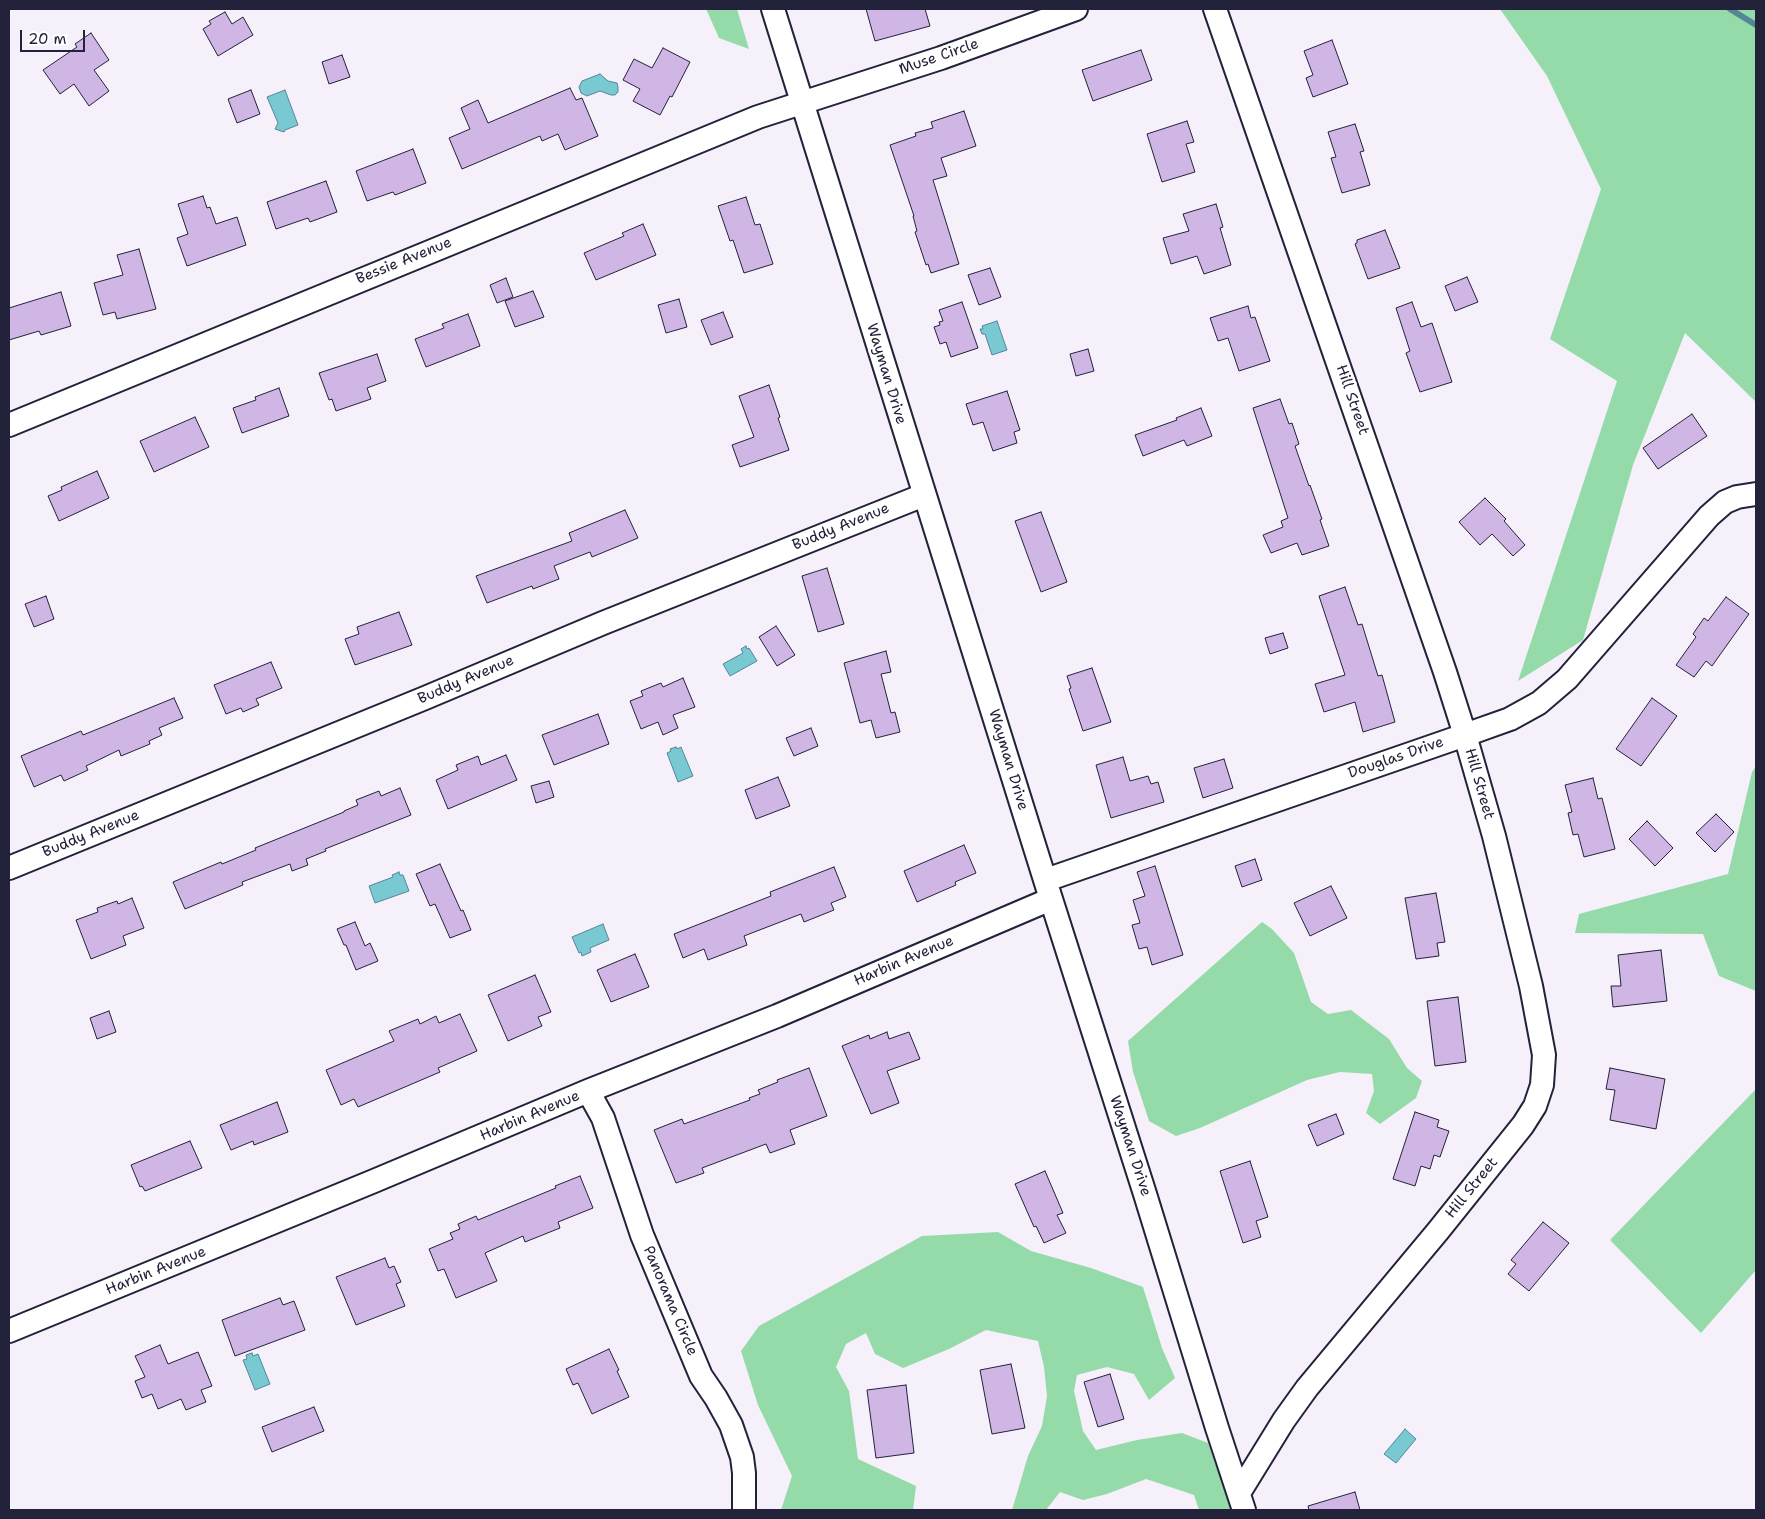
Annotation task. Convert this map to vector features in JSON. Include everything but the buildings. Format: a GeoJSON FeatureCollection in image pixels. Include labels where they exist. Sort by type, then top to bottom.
{"type":"FeatureCollection","features":[{"type":"Feature","properties":{"kind":"street","name":"Wayman Drive"},"geometry":{"type":"LineString","coordinates":[[773,9],[1217,1428],[1242,1502]]}},
{"type":"Feature","properties":{"kind":"street","name":"Muse Circle"},"geometry":{"type":"LineString","coordinates":[[802,103],[941,58],[1076,9]]}},
{"type":"Feature","properties":{"kind":"street","name":"Hill Street"},"geometry":{"type":"LineString","coordinates":[[1216,9],[1442,662],[1465,734],[1494,836],[1532,986],[1544,1055],[1542,1085],[1535,1106],[1523,1125],[1307,1388],[1284,1420],[1242,1502]]}},
{"type":"Feature","properties":{"kind":"street","name":"Bessie Avenue"},"geometry":{"type":"LineString","coordinates":[[9,425],[749,120],[802,103]]}},
{"type":"Feature","properties":{"kind":"street","name":"Douglas Drive"},"geometry":{"type":"LineString","coordinates":[[1048,889],[1510,719],[1539,703],[1567,679],[1710,516],[1725,502],[1737,497],[1756,494]]}},
{"type":"Feature","properties":{"kind":"street","name":"Buddy Avenue"},"geometry":{"type":"LineString","coordinates":[[9,868],[425,698],[603,622],[924,495]]}},
{"type":"Feature","properties":{"kind":"street","name":"Harbin Avenue"},"geometry":{"type":"LineString","coordinates":[[9,1331],[374,1182],[588,1091],[776,1016],[1048,889]]}},
{"type":"Feature","properties":{"kind":"street","name":"Panorama Circle"},"geometry":{"type":"LineString","coordinates":[[588,1091],[604,1118],[642,1234],[697,1368],[731,1425],[742,1457],[744,1510]]}},
{"type":"Feature","properties":{"kind":"green space"},"geometry":{"type":"Polygon","coordinates":[[[706,9],[737,9],[749,49],[719,38],[706,9]]]}},
{"type":"Feature","properties":{"kind":"green space"},"geometry":{"type":"Polygon","coordinates":[[[1500,9],[1756,9],[1756,402],[1685,333],[1633,465],[1583,640],[1518,681],[1617,381],[1550,339],[1601,189],[1547,76],[1500,9]]]}},
{"type":"Feature","properties":{"kind":"green space"},"geometry":{"type":"Polygon","coordinates":[[[1756,766],[1756,991],[1719,976],[1703,934],[1575,933],[1579,914],[1728,874],[1752,772],[1756,766]]]}},
{"type":"Feature","properties":{"kind":"green space"},"geometry":{"type":"Polygon","coordinates":[[[1262,922],[1272,929],[1294,953],[1311,1002],[1328,1014],[1351,1010],[1389,1039],[1407,1068],[1422,1081],[1416,1098],[1380,1124],[1366,1113],[1374,1091],[1372,1074],[1340,1072],[1307,1080],[1200,1128],[1176,1136],[1149,1121],[1133,1072],[1128,1041],[1262,922]]]}},
{"type":"Feature","properties":{"kind":"green space"},"geometry":{"type":"Polygon","coordinates":[[[1756,1089],[1756,1270],[1701,1333],[1610,1240],[1756,1089]]]}},
{"type":"Feature","properties":{"kind":"green space"},"geometry":{"type":"Polygon","coordinates":[[[998,1232],[1031,1251],[1091,1268],[1143,1287],[1162,1348],[1175,1378],[1149,1400],[1134,1374],[1107,1367],[1077,1375],[1074,1391],[1083,1431],[1096,1450],[1137,1440],[1182,1433],[1208,1443],[1232,1510],[1199,1510],[1194,1495],[1146,1479],[1107,1494],[1083,1500],[1060,1492],[1046,1510],[1012,1510],[1028,1456],[1042,1426],[1047,1396],[1044,1367],[1038,1341],[986,1330],[949,1349],[903,1368],[875,1354],[866,1333],[846,1344],[836,1367],[849,1391],[858,1459],[916,1486],[913,1510],[781,1510],[792,1476],[758,1405],[741,1351],[759,1326],[922,1236],[998,1232]]]}},
{"type":"Feature","properties":{"kind":"water"},"geometry":{"type":"Polygon","coordinates":[[[600,74],[608,81],[617,83],[618,92],[615,95],[600,91],[587,96],[581,93],[579,87],[582,81],[600,74]]]}},
{"type":"Feature","properties":{"kind":"water"},"geometry":{"type":"Polygon","coordinates":[[[285,90],[298,125],[284,132],[275,129],[278,123],[267,97],[285,90]]]}},
{"type":"Feature","properties":{"kind":"water"},"geometry":{"type":"Polygon","coordinates":[[[997,321],[1007,350],[992,355],[985,334],[982,334],[980,329],[983,329],[982,326],[997,321]]]}},
{"type":"Feature","properties":{"kind":"water"},"geometry":{"type":"Polygon","coordinates":[[[746,646],[757,661],[730,676],[723,664],[743,653],[741,649],[746,646]]]}},
{"type":"Feature","properties":{"kind":"water"},"geometry":{"type":"Polygon","coordinates":[[[676,747],[677,749],[681,747],[693,776],[678,782],[667,753],[671,751],[670,749],[676,747]]]}},
{"type":"Feature","properties":{"kind":"water"},"geometry":{"type":"Polygon","coordinates":[[[399,872],[400,875],[403,875],[409,891],[375,903],[369,886],[393,877],[392,875],[399,872]]]}},
{"type":"Feature","properties":{"kind":"water"},"geometry":{"type":"Polygon","coordinates":[[[603,924],[609,940],[590,948],[591,952],[582,956],[572,937],[603,924]]]}},
{"type":"Feature","properties":{"kind":"water"},"geometry":{"type":"Polygon","coordinates":[[[252,1353],[253,1356],[258,1354],[270,1384],[255,1390],[243,1360],[247,1359],[246,1355],[252,1353]]]}},
{"type":"Feature","properties":{"kind":"water"},"geometry":{"type":"Polygon","coordinates":[[[1405,1429],[1416,1439],[1396,1463],[1384,1454],[1405,1429]]]}},
{"type":"Feature","properties":{"kind":"waterway"},"geometry":{"type":"LineString","coordinates":[[1730,9],[1756,25]]}}]}
